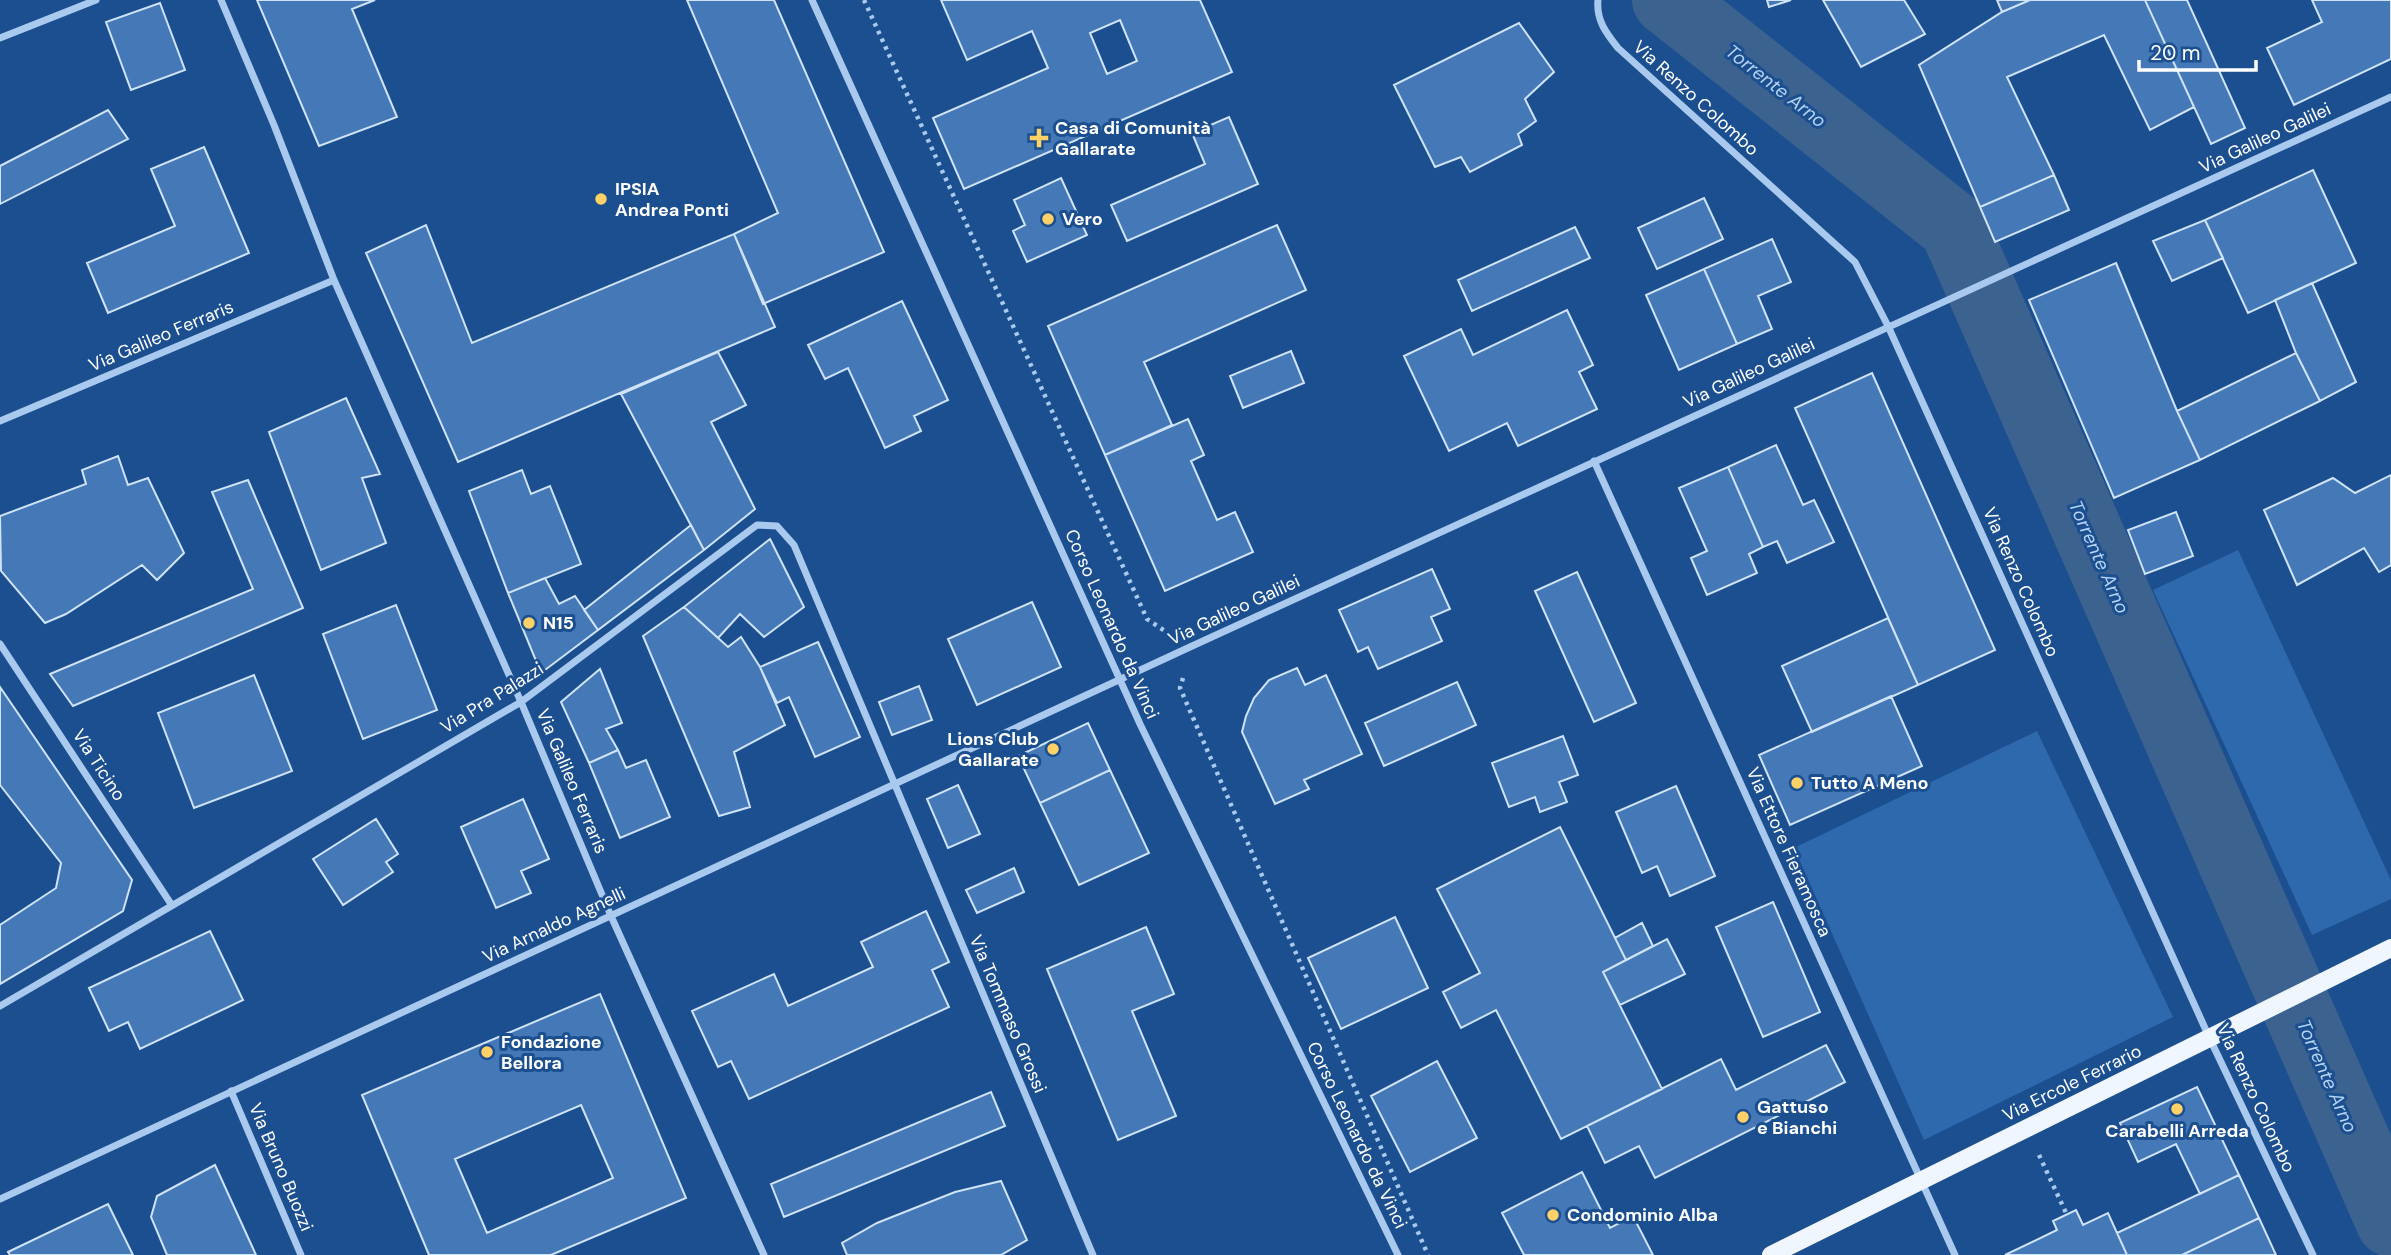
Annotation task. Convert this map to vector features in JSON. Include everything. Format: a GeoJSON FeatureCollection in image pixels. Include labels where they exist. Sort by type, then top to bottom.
{"type":"FeatureCollection","features":[{"type":"Feature","properties":{"kind":"main road","name":"Via Ercole Ferrario"},"geometry":{"type":"LineString","coordinates":[[1771,1255],[2391,948]]}},
{"type":"Feature","properties":{"kind":"street"},"geometry":{"type":"LineString","coordinates":[[0,38],[96,0]]}},
{"type":"Feature","properties":{"kind":"street","name":"Via Galileo Ferraris"},"geometry":{"type":"LineString","coordinates":[[220,0],[274,125],[334,280],[522,702],[611,916],[764,1255]]}},
{"type":"Feature","properties":{"kind":"street","name":"Corso Leonardo da Vinci"},"geometry":{"type":"LineString","coordinates":[[812,0],[1140,724],[1398,1255]]}},
{"type":"Feature","properties":{"kind":"street","name":"Via Renzo Colombo"},"geometry":{"type":"LineString","coordinates":[[1598,0],[1597,11],[1604,30],[1618,48],[1855,262],[1888,326],[2209,1037],[2313,1255]]}},
{"type":"Feature","properties":{"kind":"street","name":"Via Galileo Galilei"},"geometry":{"type":"LineString","coordinates":[[1121,680],[2391,97]]}},
{"type":"Feature","properties":{"kind":"street","name":"Via Galileo Ferraris"},"geometry":{"type":"LineString","coordinates":[[0,421],[334,280]]}},
{"type":"Feature","properties":{"kind":"street","name":"Via Ettore Fieramosca"},"geometry":{"type":"LineString","coordinates":[[1594,461],[1955,1255]]}},
{"type":"Feature","properties":{"kind":"street","name":"Via Pra Palazzi"},"geometry":{"type":"LineString","coordinates":[[0,1006],[522,702],[757,525],[777,526],[794,545],[894,785]]}},
{"type":"Feature","properties":{"kind":"street","name":"Via Ticino"},"geometry":{"type":"LineString","coordinates":[[0,644],[172,905]]}},
{"type":"Feature","properties":{"kind":"street","name":"Via Arnaldo Agnelli"},"geometry":{"type":"LineString","coordinates":[[0,1199],[1121,680]]}},
{"type":"Feature","properties":{"kind":"street","name":"Via Tommaso Grossi"},"geometry":{"type":"LineString","coordinates":[[894,785],[1093,1255]]}},
{"type":"Feature","properties":{"kind":"street","name":"Via Bruno Buozzi"},"geometry":{"type":"LineString","coordinates":[[232,1091],[300,1255]]}},
{"type":"Feature","properties":{"kind":"path"},"geometry":{"type":"LineString","coordinates":[[864,0],[1147,619],[1190,648],[1180,688],[1428,1255]]}},
{"type":"Feature","properties":{"kind":"path"},"geometry":{"type":"LineString","coordinates":[[2026,1129],[2067,1215]]}},
{"type":"Feature","properties":{"kind":"shaded area"},"geometry":{"type":"Polygon","coordinates":[[[2238,550],[2391,880],[2391,899],[2312,935],[2153,590],[2238,550]]]}},
{"type":"Feature","properties":{"kind":"shaded area"},"geometry":{"type":"Polygon","coordinates":[[[2037,731],[2173,1017],[1924,1140],[1794,848],[2037,731]]]}},
{"type":"Feature","properties":{"kind":"building"},"geometry":{"type":"Polygon","coordinates":[[[257,0],[375,0],[352,9],[397,117],[319,146],[257,0]]]}},
{"type":"Feature","properties":{"kind":"building"},"geometry":{"type":"Polygon","coordinates":[[[687,0],[774,0],[884,252],[763,304],[734,234],[778,213],[687,0]]]}},
{"type":"Feature","properties":{"kind":"building"},"geometry":{"type":"Polygon","coordinates":[[[941,0],[1200,0],[1232,72],[964,189],[933,118],[1048,68],[1032,31],[967,60],[941,0]],[[1120,20],[1090,33],[1107,74],[1137,61],[1120,20]]]}},
{"type":"Feature","properties":{"kind":"building"},"geometry":{"type":"Polygon","coordinates":[[[1767,0],[1791,0],[1769,7],[1767,0]]]}},
{"type":"Feature","properties":{"kind":"building"},"geometry":{"type":"Polygon","coordinates":[[[1823,0],[1904,0],[1925,34],[1861,67],[1823,0]]]}},
{"type":"Feature","properties":{"kind":"building"},"geometry":{"type":"Polygon","coordinates":[[[1997,0],[2030,0],[2002,12],[1997,0]]]}},
{"type":"Feature","properties":{"kind":"building"},"geometry":{"type":"Polygon","coordinates":[[[2030,0],[2145,0],[2194,107],[2150,130],[2104,35],[2007,77],[2054,175],[1980,207],[1919,65],[2002,12],[2030,0]]]}},
{"type":"Feature","properties":{"kind":"building"},"geometry":{"type":"Polygon","coordinates":[[[2145,0],[2187,0],[2245,128],[2211,144],[2145,0]]]}},
{"type":"Feature","properties":{"kind":"building"},"geometry":{"type":"Polygon","coordinates":[[[2312,0],[2391,0],[2391,59],[2294,105],[2267,48],[2322,22],[2312,0]]]}},
{"type":"Feature","properties":{"kind":"building"},"geometry":{"type":"Polygon","coordinates":[[[160,3],[185,70],[131,90],[106,22],[160,3]]]}},
{"type":"Feature","properties":{"kind":"building"},"geometry":{"type":"Polygon","coordinates":[[[1519,23],[1554,72],[1525,99],[1536,121],[1518,134],[1522,145],[1470,172],[1461,157],[1435,167],[1394,85],[1519,23]]]}},
{"type":"Feature","properties":{"kind":"building"},"geometry":{"type":"Polygon","coordinates":[[[108,110],[128,139],[0,204],[0,166],[108,110]]]}},
{"type":"Feature","properties":{"kind":"building"},"geometry":{"type":"Polygon","coordinates":[[[1229,117],[1258,184],[1127,241],[1111,205],[1205,164],[1192,133],[1229,117]]]}},
{"type":"Feature","properties":{"kind":"building"},"geometry":{"type":"Polygon","coordinates":[[[204,147],[249,253],[108,313],[87,263],[175,226],[151,169],[204,147]]]}},
{"type":"Feature","properties":{"kind":"building"},"geometry":{"type":"Polygon","coordinates":[[[2313,170],[2356,263],[2248,313],[2205,220],[2313,170]]]}},
{"type":"Feature","properties":{"kind":"building"},"geometry":{"type":"Polygon","coordinates":[[[2054,175],[2069,210],[1995,242],[1980,207],[2054,175]]]}},
{"type":"Feature","properties":{"kind":"building"},"geometry":{"type":"Polygon","coordinates":[[[1061,178],[1087,235],[1027,262],[1013,231],[1025,225],[1014,200],[1061,178]]]}},
{"type":"Feature","properties":{"kind":"building"},"geometry":{"type":"Polygon","coordinates":[[[1704,198],[1723,239],[1657,269],[1638,228],[1704,198]]]}},
{"type":"Feature","properties":{"kind":"building"},"geometry":{"type":"Polygon","coordinates":[[[2205,220],[2223,258],[2172,281],[2153,241],[2205,220]]]}},
{"type":"Feature","properties":{"kind":"building"},"geometry":{"type":"Polygon","coordinates":[[[426,225],[472,343],[734,234],[775,327],[458,462],[366,253],[426,225]]]}},
{"type":"Feature","properties":{"kind":"building"},"geometry":{"type":"Polygon","coordinates":[[[1277,225],[1306,290],[1144,362],[1172,425],[1105,455],[1048,326],[1277,225]]]}},
{"type":"Feature","properties":{"kind":"building"},"geometry":{"type":"Polygon","coordinates":[[[1575,227],[1590,258],[1472,311],[1458,280],[1575,227]]]}},
{"type":"Feature","properties":{"kind":"building"},"geometry":{"type":"Polygon","coordinates":[[[1772,239],[1791,282],[1758,296],[1772,329],[1737,344],[1704,269],[1772,239]]]}},
{"type":"Feature","properties":{"kind":"building"},"geometry":{"type":"Polygon","coordinates":[[[2116,263],[2200,460],[2114,498],[2029,300],[2116,263]]]}},
{"type":"Feature","properties":{"kind":"building"},"geometry":{"type":"Polygon","coordinates":[[[1704,269],[1737,344],[1679,370],[1646,295],[1704,269]]]}},
{"type":"Feature","properties":{"kind":"building"},"geometry":{"type":"Polygon","coordinates":[[[2312,283],[2356,382],[2320,401],[2296,353],[2275,300],[2312,283]]]}},
{"type":"Feature","properties":{"kind":"building"},"geometry":{"type":"Polygon","coordinates":[[[902,301],[948,400],[914,416],[921,431],[885,448],[848,368],[825,379],[808,345],[902,301]]]}},
{"type":"Feature","properties":{"kind":"building"},"geometry":{"type":"Polygon","coordinates":[[[1567,310],[1593,365],[1579,372],[1597,409],[1518,446],[1507,423],[1449,451],[1404,356],[1461,329],[1473,355],[1567,310]]]}},
{"type":"Feature","properties":{"kind":"building"},"geometry":{"type":"Polygon","coordinates":[[[1291,351],[1304,383],[1243,408],[1230,376],[1291,351]]]}},
{"type":"Feature","properties":{"kind":"building"},"geometry":{"type":"Polygon","coordinates":[[[718,352],[746,405],[711,422],[755,509],[704,550],[621,394],[718,352]]]}},
{"type":"Feature","properties":{"kind":"building"},"geometry":{"type":"Polygon","coordinates":[[[2296,353],[2320,401],[2200,460],[2177,411],[2296,353]]]}},
{"type":"Feature","properties":{"kind":"building"},"geometry":{"type":"Polygon","coordinates":[[[1872,373],[1995,650],[1918,685],[1795,408],[1872,373]]]}},
{"type":"Feature","properties":{"kind":"building"},"geometry":{"type":"Polygon","coordinates":[[[346,398],[380,474],[362,478],[386,543],[321,570],[269,432],[346,398]]]}},
{"type":"Feature","properties":{"kind":"building"},"geometry":{"type":"Polygon","coordinates":[[[1188,419],[1204,455],[1191,461],[1217,520],[1235,512],[1253,552],[1165,591],[1105,455],[1188,419]]]}},
{"type":"Feature","properties":{"kind":"building"},"geometry":{"type":"Polygon","coordinates":[[[1776,445],[1803,505],[1814,500],[1834,542],[1787,563],[1777,541],[1763,547],[1728,467],[1776,445]]]}},
{"type":"Feature","properties":{"kind":"building"},"geometry":{"type":"Polygon","coordinates":[[[118,456],[128,485],[148,478],[184,553],[157,580],[142,565],[66,614],[45,623],[1,571],[0,516],[86,484],[82,470],[118,456]]]}},
{"type":"Feature","properties":{"kind":"building"},"geometry":{"type":"Polygon","coordinates":[[[1728,467],[1763,547],[1749,554],[1757,573],[1707,595],[1691,558],[1707,551],[1679,488],[1728,467]]]}},
{"type":"Feature","properties":{"kind":"building"},"geometry":{"type":"Polygon","coordinates":[[[522,470],[531,494],[550,486],[581,564],[508,593],[469,491],[522,470]]]}},
{"type":"Feature","properties":{"kind":"building"},"geometry":{"type":"Polygon","coordinates":[[[2391,475],[2391,565],[2379,572],[2364,548],[2297,585],[2264,510],[2333,478],[2355,493],[2391,475]]]}},
{"type":"Feature","properties":{"kind":"building"},"geometry":{"type":"Polygon","coordinates":[[[248,480],[303,608],[73,706],[50,674],[253,589],[212,492],[248,480]]]}},
{"type":"Feature","properties":{"kind":"building"},"geometry":{"type":"Polygon","coordinates":[[[2176,512],[2193,556],[2145,574],[2128,530],[2176,512]]]}},
{"type":"Feature","properties":{"kind":"building"},"geometry":{"type":"Polygon","coordinates":[[[691,525],[704,550],[598,630],[584,610],[691,525]]]}},
{"type":"Feature","properties":{"kind":"building"},"geometry":{"type":"Polygon","coordinates":[[[770,539],[804,607],[764,637],[740,614],[718,638],[684,607],[770,539]]]}},
{"type":"Feature","properties":{"kind":"building"},"geometry":{"type":"Polygon","coordinates":[[[1432,569],[1450,609],[1431,617],[1442,641],[1378,669],[1368,647],[1358,652],[1339,610],[1432,569]]]}},
{"type":"Feature","properties":{"kind":"building"},"geometry":{"type":"Polygon","coordinates":[[[1577,572],[1636,703],[1594,722],[1535,591],[1577,572]]]}},
{"type":"Feature","properties":{"kind":"building"},"geometry":{"type":"Polygon","coordinates":[[[545,578],[559,604],[575,596],[598,630],[541,673],[508,593],[545,578]]]}},
{"type":"Feature","properties":{"kind":"building"},"geometry":{"type":"Polygon","coordinates":[[[1032,602],[1061,667],[977,705],[948,639],[1032,602]]]}},
{"type":"Feature","properties":{"kind":"building"},"geometry":{"type":"Polygon","coordinates":[[[396,605],[437,710],[363,739],[323,634],[396,605]]]}},
{"type":"Feature","properties":{"kind":"building"},"geometry":{"type":"Polygon","coordinates":[[[684,607],[728,647],[741,637],[760,667],[785,725],[734,752],[750,807],[719,816],[643,636],[684,607]]]}},
{"type":"Feature","properties":{"kind":"building"},"geometry":{"type":"Polygon","coordinates":[[[1888,618],[1918,685],[1812,732],[1782,666],[1888,618]]]}},
{"type":"Feature","properties":{"kind":"building"},"geometry":{"type":"Polygon","coordinates":[[[818,642],[860,737],[815,757],[789,697],[777,703],[760,667],[818,642]]]}},
{"type":"Feature","properties":{"kind":"building"},"geometry":{"type":"Polygon","coordinates":[[[1297,668],[1305,685],[1326,675],[1362,754],[1304,780],[1309,789],[1275,804],[1242,732],[1254,698],[1269,680],[1297,668]]]}},
{"type":"Feature","properties":{"kind":"building"},"geometry":{"type":"Polygon","coordinates":[[[600,669],[622,723],[606,729],[618,750],[589,763],[561,702],[600,669]]]}},
{"type":"Feature","properties":{"kind":"building"},"geometry":{"type":"Polygon","coordinates":[[[254,675],[292,771],[194,808],[158,713],[254,675]]]}},
{"type":"Feature","properties":{"kind":"building"},"geometry":{"type":"Polygon","coordinates":[[[1457,682],[1476,725],[1384,766],[1365,723],[1457,682]]]}},
{"type":"Feature","properties":{"kind":"building"},"geometry":{"type":"Polygon","coordinates":[[[919,686],[932,720],[892,735],[879,702],[919,686]]]}},
{"type":"Feature","properties":{"kind":"building"},"geometry":{"type":"Polygon","coordinates":[[[0,687],[132,880],[123,911],[0,984],[0,925],[56,888],[61,863],[0,785],[0,687]]]}},
{"type":"Feature","properties":{"kind":"building"},"geometry":{"type":"Polygon","coordinates":[[[1891,696],[1922,766],[1790,825],[1759,755],[1891,696]]]}},
{"type":"Feature","properties":{"kind":"building"},"geometry":{"type":"Polygon","coordinates":[[[1088,723],[1110,770],[1040,803],[1018,756],[1088,723]]]}},
{"type":"Feature","properties":{"kind":"building"},"geometry":{"type":"Polygon","coordinates":[[[1563,736],[1578,775],[1559,782],[1567,802],[1540,812],[1535,797],[1509,807],[1492,763],[1563,736]]]}},
{"type":"Feature","properties":{"kind":"building"},"geometry":{"type":"Polygon","coordinates":[[[618,750],[626,768],[646,760],[670,817],[620,838],[589,763],[618,750]]]}},
{"type":"Feature","properties":{"kind":"building"},"geometry":{"type":"Polygon","coordinates":[[[1110,770],[1149,853],[1079,885],[1040,803],[1110,770]]]}},
{"type":"Feature","properties":{"kind":"building"},"geometry":{"type":"Polygon","coordinates":[[[958,785],[980,834],[948,848],[927,799],[958,785]]]}},
{"type":"Feature","properties":{"kind":"building"},"geometry":{"type":"Polygon","coordinates":[[[1676,786],[1715,876],[1670,896],[1657,866],[1642,873],[1616,812],[1676,786]]]}},
{"type":"Feature","properties":{"kind":"building"},"geometry":{"type":"Polygon","coordinates":[[[523,799],[549,859],[521,871],[531,893],[496,908],[461,827],[523,799]]]}},
{"type":"Feature","properties":{"kind":"building"},"geometry":{"type":"Polygon","coordinates":[[[376,819],[398,854],[386,862],[393,872],[343,905],[313,859],[376,819]]]}},
{"type":"Feature","properties":{"kind":"building"},"geometry":{"type":"Polygon","coordinates":[[[1560,827],[1626,960],[1603,972],[1662,1089],[1561,1139],[1496,1010],[1461,1028],[1443,992],[1480,973],[1437,889],[1560,827]]]}},
{"type":"Feature","properties":{"kind":"building"},"geometry":{"type":"Polygon","coordinates":[[[1014,868],[1024,892],[977,913],[966,890],[1014,868]]]}},
{"type":"Feature","properties":{"kind":"building"},"geometry":{"type":"Polygon","coordinates":[[[1773,902],[1820,1012],[1763,1037],[1716,927],[1773,902]]]}},
{"type":"Feature","properties":{"kind":"building"},"geometry":{"type":"Polygon","coordinates":[[[926,911],[949,962],[932,970],[949,1007],[749,1099],[731,1061],[718,1067],[692,1011],[774,974],[788,1006],[873,967],[861,942],[926,911]]]}},
{"type":"Feature","properties":{"kind":"building"},"geometry":{"type":"Polygon","coordinates":[[[1395,917],[1428,988],[1341,1029],[1308,958],[1395,917]]]}},
{"type":"Feature","properties":{"kind":"building"},"geometry":{"type":"Polygon","coordinates":[[[1642,923],[1653,946],[1626,960],[1615,938],[1642,923]]]}},
{"type":"Feature","properties":{"kind":"building"},"geometry":{"type":"Polygon","coordinates":[[[1146,927],[1174,994],[1132,1011],[1176,1116],[1118,1140],[1047,969],[1146,927]]]}},
{"type":"Feature","properties":{"kind":"building"},"geometry":{"type":"Polygon","coordinates":[[[210,931],[243,1000],[140,1049],[128,1022],[109,1031],[89,988],[210,931]]]}},
{"type":"Feature","properties":{"kind":"building"},"geometry":{"type":"Polygon","coordinates":[[[1667,939],[1685,974],[1620,1005],[1603,972],[1667,939]]]}},
{"type":"Feature","properties":{"kind":"building"},"geometry":{"type":"Polygon","coordinates":[[[600,994],[686,1198],[551,1255],[429,1255],[362,1095],[600,994]],[[581,1105],[455,1159],[487,1233],[613,1178],[581,1105]]]}},
{"type":"Feature","properties":{"kind":"building"},"geometry":{"type":"Polygon","coordinates":[[[1826,1045],[1845,1082],[1655,1178],[1639,1146],[1605,1163],[1587,1126],[1721,1059],[1736,1090],[1826,1045]]]}},
{"type":"Feature","properties":{"kind":"building"},"geometry":{"type":"Polygon","coordinates":[[[1437,1061],[1477,1138],[1410,1172],[1371,1096],[1437,1061]]]}},
{"type":"Feature","properties":{"kind":"building"},"geometry":{"type":"Polygon","coordinates":[[[2197,1087],[2239,1175],[2200,1194],[2176,1144],[2138,1162],[2120,1123],[2197,1087]]]}},
{"type":"Feature","properties":{"kind":"building"},"geometry":{"type":"Polygon","coordinates":[[[991,1092],[1005,1126],[784,1217],[771,1184],[991,1092]]]}},
{"type":"Feature","properties":{"kind":"building"},"geometry":{"type":"Polygon","coordinates":[[[215,1165],[256,1255],[167,1255],[151,1217],[157,1196],[215,1165]]]}},
{"type":"Feature","properties":{"kind":"building","name":"Condominio Alba"},"geometry":{"type":"Polygon","coordinates":[[[1582,1172],[1610,1228],[1633,1216],[1653,1255],[1524,1255],[1502,1213],[1582,1172]]]}},
{"type":"Feature","properties":{"kind":"building"},"geometry":{"type":"Polygon","coordinates":[[[2239,1175],[2259,1218],[2182,1255],[2127,1255],[2117,1233],[2239,1175]]]}},
{"type":"Feature","properties":{"kind":"building"},"geometry":{"type":"Polygon","coordinates":[[[1001,1181],[1027,1240],[1001,1255],[847,1255],[842,1243],[877,1223],[955,1192],[1001,1181]]]}},
{"type":"Feature","properties":{"kind":"building"},"geometry":{"type":"Polygon","coordinates":[[[108,1204],[133,1255],[10,1255],[8,1252],[108,1204]]]}},
{"type":"Feature","properties":{"kind":"building"},"geometry":{"type":"Polygon","coordinates":[[[2076,1210],[2083,1225],[2108,1213],[2127,1255],[2005,1255],[2057,1230],[2053,1221],[2076,1210]]]}},
{"type":"Feature","properties":{"kind":"building"},"geometry":{"type":"Polygon","coordinates":[[[2259,1218],[2276,1255],[2182,1255],[2259,1218]]]}},
{"type":"Feature","properties":{"kind":"waterway","name":"Torrente Arno"},"geometry":{"type":"LineString","coordinates":[[1667,0],[1954,227],[2391,1222]]}},
{"type":"Feature","properties":{"kind":"place","name":"Casa di Comunità Gallarate"},"geometry":{"type":"Point","coordinates":[1039,138]}},
{"type":"Feature","properties":{"kind":"place","name":"IPSIA Andrea Ponti"},"geometry":{"type":"Point","coordinates":[601,199]}},
{"type":"Feature","properties":{"kind":"place","name":"Vero"},"geometry":{"type":"Point","coordinates":[1048,219]}},
{"type":"Feature","properties":{"kind":"place","name":"N15"},"geometry":{"type":"Point","coordinates":[529,623]}},
{"type":"Feature","properties":{"kind":"place","name":"Lions Club Gallarate"},"geometry":{"type":"Point","coordinates":[1053,749]}},
{"type":"Feature","properties":{"kind":"place","name":"Tutto A Meno"},"geometry":{"type":"Point","coordinates":[1797,783]}},
{"type":"Feature","properties":{"kind":"place","name":"Fondazione Bellora"},"geometry":{"type":"Point","coordinates":[487,1052]}},
{"type":"Feature","properties":{"kind":"place","name":"Carabelli Arreda"},"geometry":{"type":"Point","coordinates":[2177,1109]}},
{"type":"Feature","properties":{"kind":"place","name":"Gattuso e Bianchi"},"geometry":{"type":"Point","coordinates":[1743,1117]}},
{"type":"Feature","properties":{"kind":"place","name":"Condominio Alba"},"geometry":{"type":"Point","coordinates":[1553,1215]}}]}
